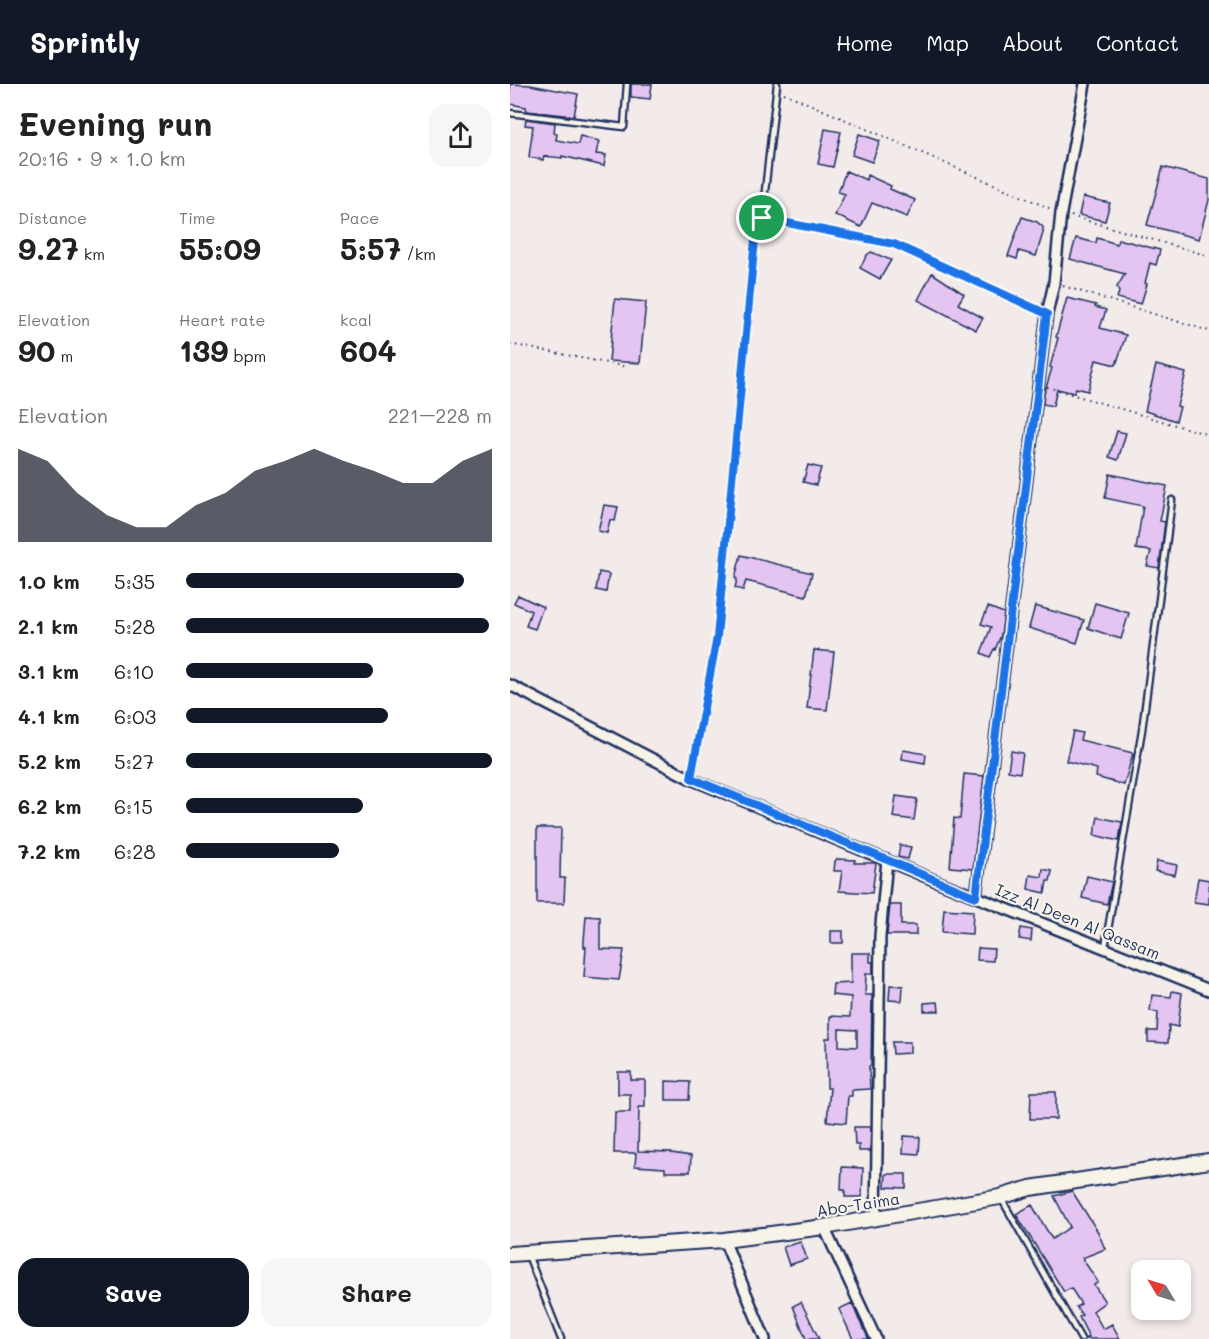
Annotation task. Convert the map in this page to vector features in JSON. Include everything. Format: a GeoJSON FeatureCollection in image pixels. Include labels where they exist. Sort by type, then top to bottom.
{"type":"FeatureCollection","features":[{"type":"Feature","properties":{"kind":"street"},"geometry":{"type":"LineString","coordinates":[[976,897],[1047,314],[1054,283],[1061,213],[1085,84]]}},
{"type":"Feature","properties":{"kind":"street","name":"Izz Al Deen Al Qassam"},"geometry":{"type":"LineString","coordinates":[[510,686],[691,778],[976,897],[1209,990]]}},
{"type":"Feature","properties":{"kind":"street"},"geometry":{"type":"LineString","coordinates":[[876,1219],[880,936],[886,860]]}},
{"type":"Feature","properties":{"kind":"street","name":"Abo-Taima"},"geometry":{"type":"LineString","coordinates":[[510,1254],[724,1240],[824,1227],[1000,1197],[1029,1188],[1209,1161]]}},
{"type":"Feature","properties":{"kind":"street"},"geometry":{"type":"LineString","coordinates":[[824,1227],[876,1339]]}},
{"type":"Feature","properties":{"kind":"street"},"geometry":{"type":"LineString","coordinates":[[724,1240],[765,1339]]}},
{"type":"Feature","properties":{"kind":"lane"},"geometry":{"type":"LineString","coordinates":[[510,113],[624,127],[627,84]]}},
{"type":"Feature","properties":{"kind":"lane"},"geometry":{"type":"LineString","coordinates":[[691,778],[717,637],[756,229],[762,218],[777,87]]}},
{"type":"Feature","properties":{"kind":"lane"},"geometry":{"type":"LineString","coordinates":[[1106,947],[1142,730],[1172,500]]}},
{"type":"Feature","properties":{"kind":"lane"},"geometry":{"type":"LineString","coordinates":[[1000,1197],[1081,1339]]}},
{"type":"Feature","properties":{"kind":"lane"},"geometry":{"type":"LineString","coordinates":[[527,1253],[561,1339]]}},
{"type":"Feature","properties":{"kind":"path"},"geometry":{"type":"LineString","coordinates":[[777,87],[1061,213],[1209,256]]}},
{"type":"Feature","properties":{"kind":"path"},"geometry":{"type":"LineString","coordinates":[[762,218],[894,244],[1047,314]]}},
{"type":"Feature","properties":{"kind":"path"},"geometry":{"type":"LineString","coordinates":[[1054,283],[1209,331]]}},
{"type":"Feature","properties":{"kind":"path"},"geometry":{"type":"LineString","coordinates":[[510,344],[627,367]]}},
{"type":"Feature","properties":{"kind":"path"},"geometry":{"type":"LineString","coordinates":[[1039,385],[1209,435]]}},
{"type":"Feature","properties":{"kind":"building"},"geometry":{"type":"Polygon","coordinates":[[[510,84],[530,85],[578,94],[574,116],[527,111],[526,107],[510,104],[510,84]]]}},
{"type":"Feature","properties":{"kind":"building"},"geometry":{"type":"Polygon","coordinates":[[[631,84],[652,84],[650,99],[631,97],[631,84]]]}},
{"type":"Feature","properties":{"kind":"building"},"geometry":{"type":"Polygon","coordinates":[[[526,119],[555,123],[556,140],[578,144],[580,136],[599,141],[596,154],[606,155],[604,166],[562,156],[562,158],[544,156],[543,160],[529,157],[533,126],[525,125],[526,119]]]}},
{"type":"Feature","properties":{"kind":"building"},"geometry":{"type":"Polygon","coordinates":[[[825,129],[841,132],[833,167],[818,164],[825,129]]]}},
{"type":"Feature","properties":{"kind":"building"},"geometry":{"type":"Polygon","coordinates":[[[859,134],[880,141],[872,162],[852,155],[859,134]]]}},
{"type":"Feature","properties":{"kind":"building"},"geometry":{"type":"Polygon","coordinates":[[[1163,167],[1209,179],[1209,200],[1199,239],[1147,225],[1163,167]]]}},
{"type":"Feature","properties":{"kind":"building"},"geometry":{"type":"Polygon","coordinates":[[[846,171],[866,180],[867,175],[915,200],[907,217],[872,203],[861,227],[835,215],[845,194],[838,192],[846,171]]]}},
{"type":"Feature","properties":{"kind":"building"},"geometry":{"type":"Polygon","coordinates":[[[1083,197],[1110,203],[1105,221],[1079,215],[1083,197]]]}},
{"type":"Feature","properties":{"kind":"building"},"geometry":{"type":"Polygon","coordinates":[[[1022,217],[1037,222],[1043,227],[1043,233],[1036,256],[1019,251],[1017,259],[1008,256],[1022,217]]]}},
{"type":"Feature","properties":{"kind":"building"},"geometry":{"type":"Polygon","coordinates":[[[1076,238],[1096,243],[1097,238],[1117,244],[1118,239],[1160,250],[1156,265],[1150,263],[1141,304],[1117,298],[1119,292],[1117,287],[1125,274],[1070,259],[1076,238]]]}},
{"type":"Feature","properties":{"kind":"building"},"geometry":{"type":"Polygon","coordinates":[[[871,252],[891,260],[880,279],[860,268],[871,252]]]}},
{"type":"Feature","properties":{"kind":"building"},"geometry":{"type":"Polygon","coordinates":[[[932,273],[964,294],[958,304],[983,318],[976,330],[918,300],[932,273]]]}},
{"type":"Feature","properties":{"kind":"building"},"geometry":{"type":"Polygon","coordinates":[[[1067,298],[1096,305],[1095,307],[1106,310],[1100,328],[1126,335],[1116,365],[1096,360],[1088,391],[1076,388],[1074,393],[1057,389],[1053,406],[1043,404],[1044,394],[1067,298]]]}},
{"type":"Feature","properties":{"kind":"building"},"geometry":{"type":"Polygon","coordinates":[[[615,299],[646,302],[640,363],[609,361],[615,299]]]}},
{"type":"Feature","properties":{"kind":"building"},"geometry":{"type":"Polygon","coordinates":[[[1156,365],[1186,373],[1177,406],[1180,407],[1176,421],[1145,411],[1156,365]]]}},
{"type":"Feature","properties":{"kind":"building"},"geometry":{"type":"Polygon","coordinates":[[[1117,431],[1126,433],[1118,460],[1109,457],[1117,431]]]}},
{"type":"Feature","properties":{"kind":"building"},"geometry":{"type":"Polygon","coordinates":[[[808,465],[821,468],[816,485],[803,482],[808,465]]]}},
{"type":"Feature","properties":{"kind":"building"},"geometry":{"type":"Polygon","coordinates":[[[1110,474],[1167,486],[1160,521],[1165,522],[1159,568],[1147,566],[1151,551],[1136,549],[1143,506],[1105,498],[1110,474]]]}},
{"type":"Feature","properties":{"kind":"building"},"geometry":{"type":"Polygon","coordinates":[[[604,505],[618,507],[615,521],[610,520],[607,533],[598,531],[604,505]]]}},
{"type":"Feature","properties":{"kind":"building"},"geometry":{"type":"Polygon","coordinates":[[[741,555],[812,573],[806,596],[746,581],[743,590],[735,588],[741,555]]]}},
{"type":"Feature","properties":{"kind":"building"},"geometry":{"type":"Polygon","coordinates":[[[599,572],[609,574],[606,592],[596,590],[599,572]]]}},
{"type":"Feature","properties":{"kind":"building"},"geometry":{"type":"Polygon","coordinates":[[[518,595],[543,607],[535,629],[526,626],[531,611],[514,603],[518,595]]]}},
{"type":"Feature","properties":{"kind":"building"},"geometry":{"type":"Polygon","coordinates":[[[1095,603],[1129,613],[1121,639],[1088,628],[1095,603]]]}},
{"type":"Feature","properties":{"kind":"building"},"geometry":{"type":"Polygon","coordinates":[[[1035,606],[1084,620],[1077,643],[1029,628],[1035,606]]]}},
{"type":"Feature","properties":{"kind":"building"},"geometry":{"type":"Polygon","coordinates":[[[988,607],[1004,613],[1001,635],[990,657],[981,653],[991,627],[981,624],[988,607]]]}},
{"type":"Feature","properties":{"kind":"building"},"geometry":{"type":"Polygon","coordinates":[[[814,650],[834,652],[827,710],[807,708],[814,650]]]}},
{"type":"Feature","properties":{"kind":"building"},"geometry":{"type":"Polygon","coordinates":[[[1073,731],[1082,733],[1080,740],[1133,753],[1124,785],[1096,777],[1097,769],[1066,761],[1073,731]]]}},
{"type":"Feature","properties":{"kind":"building"},"geometry":{"type":"Polygon","coordinates":[[[903,750],[926,754],[925,763],[902,759],[903,750]]]}},
{"type":"Feature","properties":{"kind":"building"},"geometry":{"type":"Polygon","coordinates":[[[1011,751],[1023,753],[1020,773],[1008,771],[1011,751]]]}},
{"type":"Feature","properties":{"kind":"building"},"geometry":{"type":"Polygon","coordinates":[[[964,774],[984,776],[973,869],[950,867],[954,818],[960,819],[964,774]]]}},
{"type":"Feature","properties":{"kind":"building"},"geometry":{"type":"Polygon","coordinates":[[[896,796],[917,799],[914,820],[893,817],[896,796]]]}},
{"type":"Feature","properties":{"kind":"building"},"geometry":{"type":"Polygon","coordinates":[[[1098,817],[1122,822],[1119,841],[1094,835],[1098,817]]]}},
{"type":"Feature","properties":{"kind":"building"},"geometry":{"type":"Polygon","coordinates":[[[537,828],[561,828],[560,878],[565,878],[564,903],[537,903],[537,828]]]}},
{"type":"Feature","properties":{"kind":"building"},"geometry":{"type":"Polygon","coordinates":[[[900,845],[911,847],[908,859],[898,857],[900,845]]]}},
{"type":"Feature","properties":{"kind":"building"},"geometry":{"type":"Polygon","coordinates":[[[837,859],[855,860],[854,863],[876,863],[872,893],[839,891],[842,871],[834,871],[837,859]]]}},
{"type":"Feature","properties":{"kind":"building"},"geometry":{"type":"Polygon","coordinates":[[[1157,861],[1177,865],[1175,875],[1155,871],[1157,861]]]}},
{"type":"Feature","properties":{"kind":"building"},"geometry":{"type":"Polygon","coordinates":[[[1043,869],[1052,871],[1045,893],[1028,889],[1030,875],[1042,877],[1043,869]]]}},
{"type":"Feature","properties":{"kind":"building"},"geometry":{"type":"Polygon","coordinates":[[[1087,876],[1112,882],[1107,904],[1082,898],[1087,876]]]}},
{"type":"Feature","properties":{"kind":"building"},"geometry":{"type":"Polygon","coordinates":[[[1198,878],[1209,880],[1209,904],[1194,902],[1198,878]]]}},
{"type":"Feature","properties":{"kind":"building"},"geometry":{"type":"Polygon","coordinates":[[[890,905],[901,905],[901,925],[916,925],[916,935],[887,935],[890,905]]]}},
{"type":"Feature","properties":{"kind":"building"},"geometry":{"type":"Polygon","coordinates":[[[944,909],[973,911],[972,934],[942,932],[944,909]]]}},
{"type":"Feature","properties":{"kind":"building"},"geometry":{"type":"Polygon","coordinates":[[[586,916],[600,917],[600,949],[624,950],[619,980],[584,977],[586,916]]]}},
{"type":"Feature","properties":{"kind":"building"},"geometry":{"type":"Polygon","coordinates":[[[1021,928],[1032,930],[1031,941],[1019,939],[1021,928]]]}},
{"type":"Feature","properties":{"kind":"building"},"geometry":{"type":"Polygon","coordinates":[[[831,931],[843,931],[843,943],[831,943],[831,931]]]}},
{"type":"Feature","properties":{"kind":"building"},"geometry":{"type":"Polygon","coordinates":[[[978,948],[994,949],[993,961],[977,960],[978,948]]]}},
{"type":"Feature","properties":{"kind":"building"},"geometry":{"type":"Polygon","coordinates":[[[851,953],[870,953],[873,974],[866,974],[865,995],[872,995],[870,1089],[852,1090],[852,1096],[848,1096],[846,1123],[827,1121],[830,1088],[827,1088],[826,1038],[830,1038],[830,1016],[850,1017],[851,997],[832,995],[833,984],[851,983],[851,953]],[[839,1029],[839,1046],[857,1047],[857,1030],[839,1029]]]}},
{"type":"Feature","properties":{"kind":"building"},"geometry":{"type":"Polygon","coordinates":[[[890,985],[903,986],[902,1001],[889,1000],[890,985]]]}},
{"type":"Feature","properties":{"kind":"building"},"geometry":{"type":"Polygon","coordinates":[[[1172,991],[1182,993],[1178,1027],[1169,1025],[1168,1043],[1148,1042],[1148,1031],[1157,1031],[1158,1012],[1150,1011],[1152,995],[1171,997],[1172,991]]]}},
{"type":"Feature","properties":{"kind":"building"},"geometry":{"type":"Polygon","coordinates":[[[938,1002],[939,1011],[924,1011],[924,1003],[938,1002]]]}},
{"type":"Feature","properties":{"kind":"building"},"geometry":{"type":"Polygon","coordinates":[[[892,1042],[910,1042],[910,1053],[893,1054],[892,1042]]]}},
{"type":"Feature","properties":{"kind":"building"},"geometry":{"type":"Polygon","coordinates":[[[618,1072],[631,1072],[631,1080],[645,1080],[645,1107],[639,1107],[638,1151],[671,1152],[691,1156],[690,1172],[665,1172],[665,1168],[635,1166],[636,1153],[614,1153],[615,1112],[630,1112],[630,1094],[618,1094],[618,1072]]]}},
{"type":"Feature","properties":{"kind":"building"},"geometry":{"type":"Polygon","coordinates":[[[666,1081],[690,1082],[689,1100],[666,1100],[666,1081]]]}},
{"type":"Feature","properties":{"kind":"building"},"geometry":{"type":"Polygon","coordinates":[[[1031,1092],[1056,1092],[1056,1119],[1030,1119],[1031,1092]]]}},
{"type":"Feature","properties":{"kind":"building"},"geometry":{"type":"Polygon","coordinates":[[[854,1127],[871,1127],[870,1151],[859,1151],[859,1145],[855,1145],[854,1127]]]}},
{"type":"Feature","properties":{"kind":"building"},"geometry":{"type":"Polygon","coordinates":[[[904,1136],[920,1137],[919,1154],[903,1153],[904,1136]]]}},
{"type":"Feature","properties":{"kind":"building"},"geometry":{"type":"Polygon","coordinates":[[[842,1167],[863,1168],[862,1197],[845,1197],[845,1190],[841,1190],[842,1167]]]}},
{"type":"Feature","properties":{"kind":"building"},"geometry":{"type":"Polygon","coordinates":[[[886,1174],[906,1174],[906,1188],[885,1187],[886,1174]]]}},
{"type":"Feature","properties":{"kind":"building"},"geometry":{"type":"Polygon","coordinates":[[[1072,1191],[1098,1232],[1105,1249],[1082,1258],[1098,1282],[1094,1285],[1105,1302],[1093,1311],[1103,1329],[1112,1324],[1120,1339],[1085,1339],[1089,1337],[1079,1317],[1082,1315],[1076,1307],[1081,1304],[1071,1288],[1064,1292],[1016,1214],[1032,1205],[1052,1239],[1070,1227],[1054,1196],[1072,1191]]]}},
{"type":"Feature","properties":{"kind":"building"},"geometry":{"type":"Polygon","coordinates":[[[801,1242],[807,1259],[789,1265],[783,1247],[801,1242]]]}},
{"type":"Feature","properties":{"kind":"building"},"geometry":{"type":"Polygon","coordinates":[[[801,1302],[819,1339],[806,1339],[793,1306],[801,1302]]]}},
{"type":"Feature","properties":{"kind":"building"},"geometry":{"type":"Polygon","coordinates":[[[852,1303],[869,1339],[853,1339],[839,1309],[852,1303]]]}},
{"type":"Feature","properties":{"kind":"route"},"geometry":{"type":"LineString","coordinates":[[762,218],[894,244],[1047,314],[976,897],[691,778],[717,637],[756,229],[762,218]]}}]}
